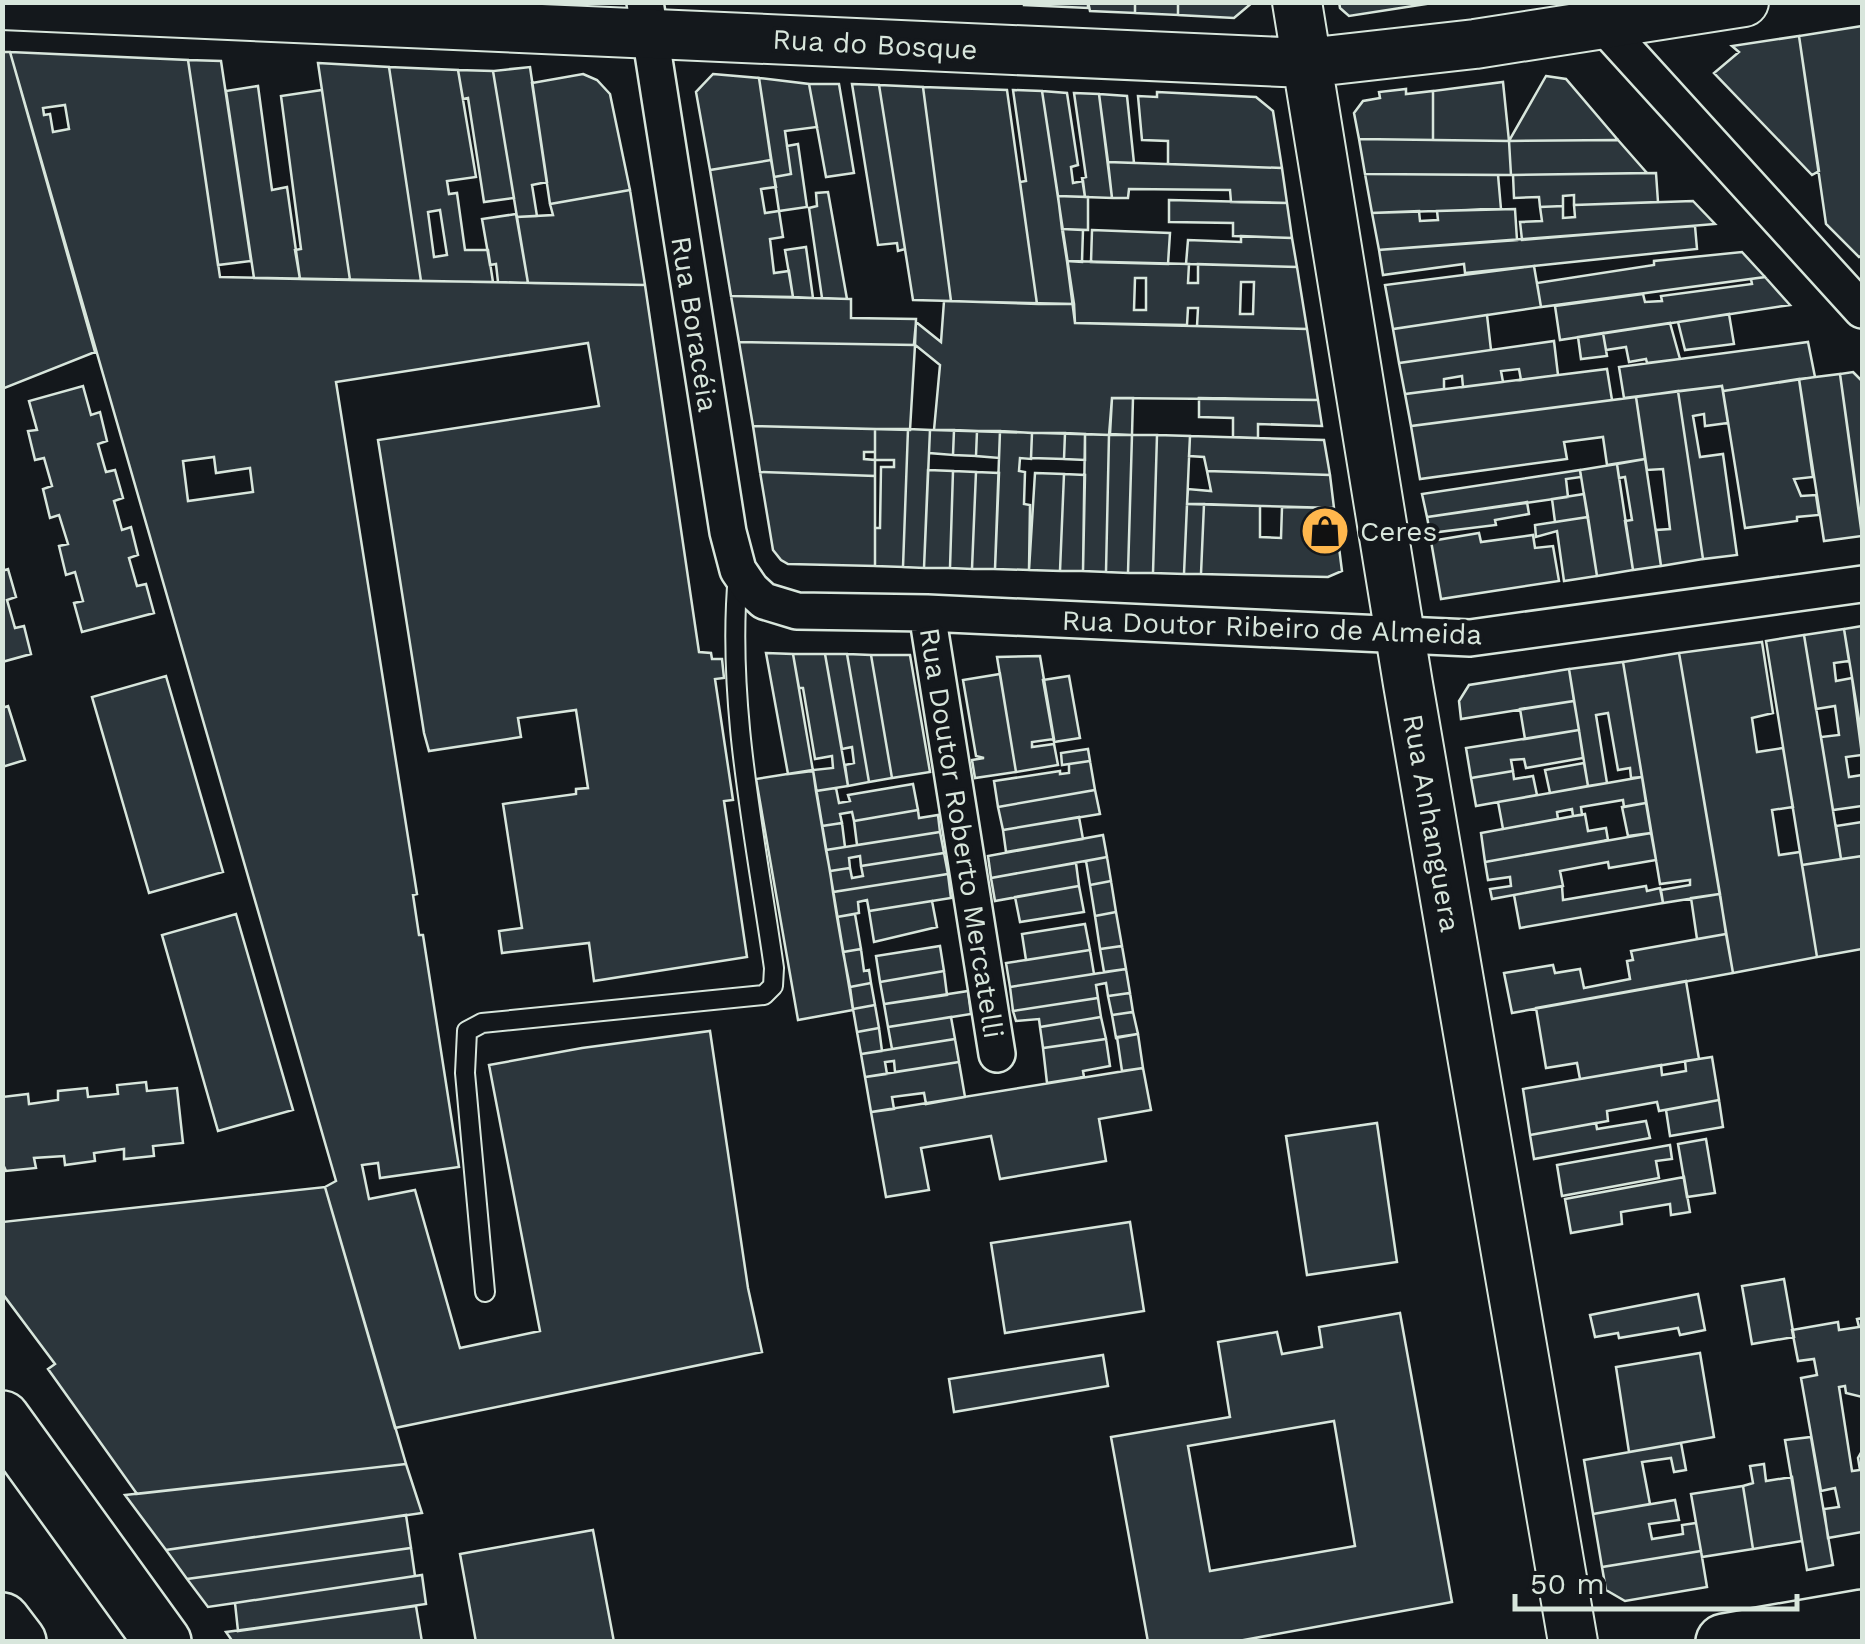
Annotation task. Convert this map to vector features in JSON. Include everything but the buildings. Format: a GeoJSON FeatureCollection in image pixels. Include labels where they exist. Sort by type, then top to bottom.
{"type":"FeatureCollection","features":[{"type":"Feature","properties":{"kind":"main road"},"geometry":{"type":"LineString","coordinates":[[2,1420],[163,1642]]}},
{"type":"Feature","properties":{"kind":"main road"},"geometry":{"type":"LineString","coordinates":[[1724,1642],[1862,1618]]}},
{"type":"Feature","properties":{"kind":"main road"},"geometry":{"type":"LineString","coordinates":[[2,1621],[18,1642]]}},
{"type":"Feature","properties":{"kind":"street","name":"Rua Anhanguera"},"geometry":{"type":"LineString","coordinates":[[1296,2],[1573,1642]]}},
{"type":"Feature","properties":{"kind":"street"},"geometry":{"type":"LineString","coordinates":[[1475,44],[1520,16],[1526,2]]}},
{"type":"Feature","properties":{"kind":"street","name":"Rua do Bosque"},"geometry":{"type":"LineString","coordinates":[[2,4],[648,18],[1306,63],[1475,44],[1591,14],[1744,2]]}},
{"type":"Feature","properties":{"kind":"street"},"geometry":{"type":"LineString","coordinates":[[1591,14],[1862,310]]}},
{"type":"Feature","properties":{"kind":"street","name":"Rua Boracéia"},"geometry":{"type":"LineString","coordinates":[[648,18],[728,532],[738,570]]}},
{"type":"Feature","properties":{"kind":"street","name":"Rua Doutor Ribeiro de Almeida"},"geometry":{"type":"LineString","coordinates":[[738,570],[764,602],[797,611],[927,613],[1470,638],[1862,584]]}},
{"type":"Feature","properties":{"kind":"street","name":"Rua Doutor Roberto Mercatelli"},"geometry":{"type":"LineString","coordinates":[[927,613],[997,1054]]}},
{"type":"Feature","properties":{"kind":"lane"},"geometry":{"type":"LineString","coordinates":[[485,1292],[465,1073],[466,1031],[482,1024],[764,994],[773,986],[774,968],[736,664],[734,612],[738,570]]}},
{"type":"Feature","properties":{"kind":"place","name":"Ceres"},"geometry":{"type":"Point","coordinates":[1325,531]}}]}
